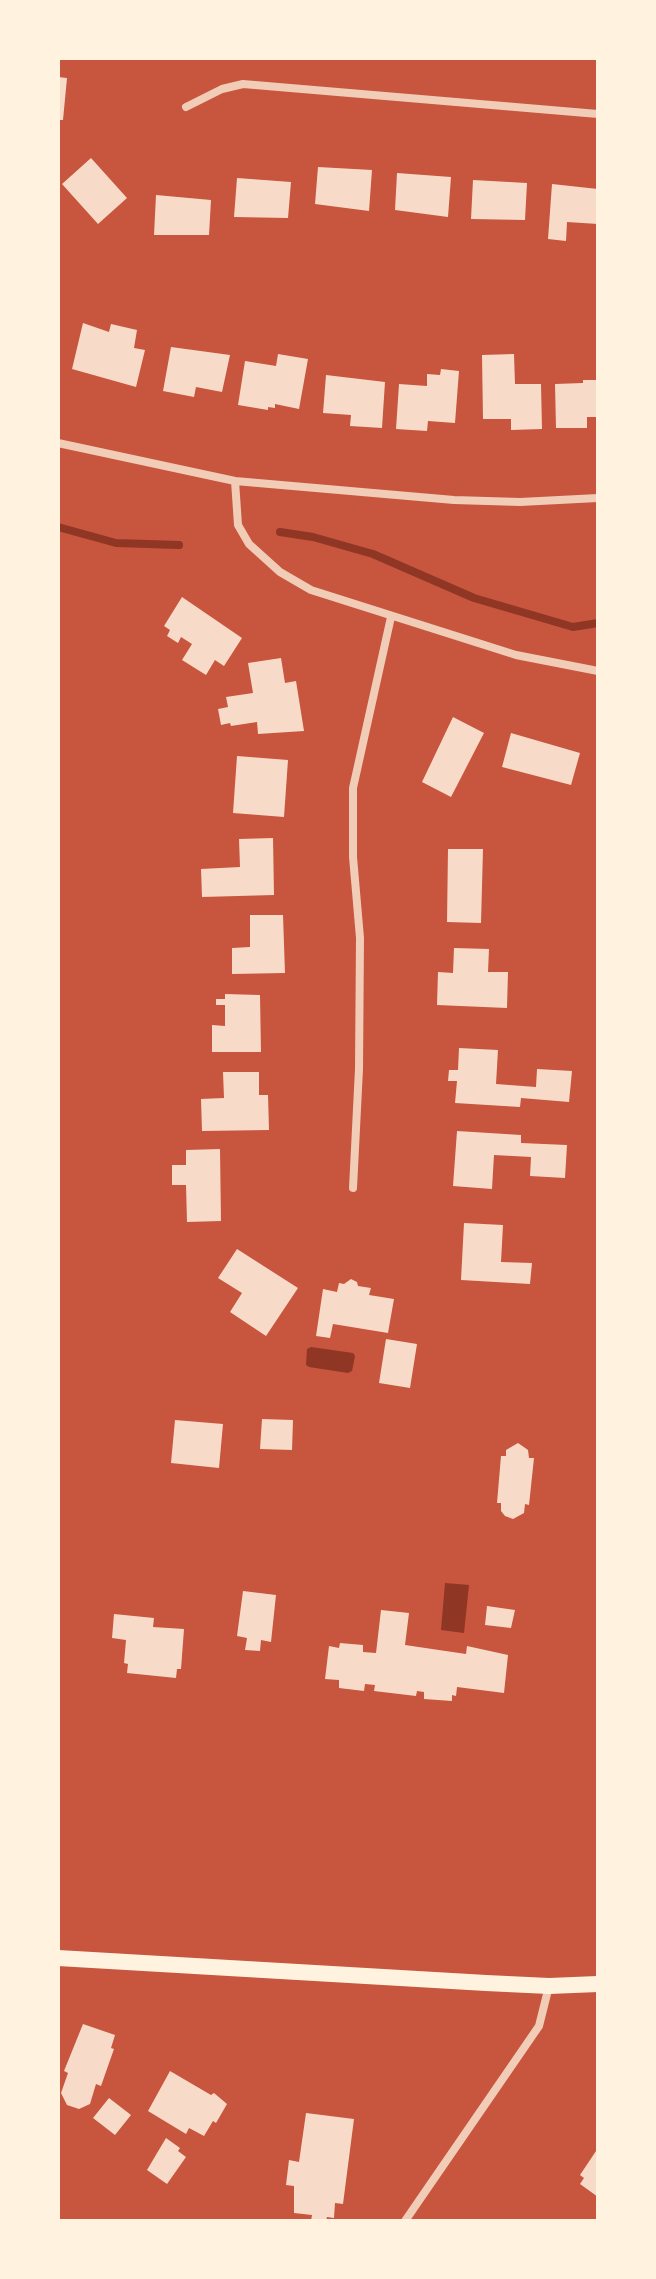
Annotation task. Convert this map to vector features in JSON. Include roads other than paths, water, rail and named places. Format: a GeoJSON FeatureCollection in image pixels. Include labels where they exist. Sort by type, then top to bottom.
{"type":"FeatureCollection","features":[{"type":"Feature","properties":{"kind":"main road"},"geometry":{"type":"LineString","coordinates":[[58,1958],[549,1986],[598,1984]]}},
{"type":"Feature","properties":{"kind":"street"},"geometry":{"type":"LineString","coordinates":[[186,107],[222,89],[243,84],[598,114]]}},
{"type":"Feature","properties":{"kind":"street"},"geometry":{"type":"LineString","coordinates":[[58,443],[235,481],[454,500],[520,502],[598,498]]}},
{"type":"Feature","properties":{"kind":"street"},"geometry":{"type":"LineString","coordinates":[[235,481],[238,525],[249,544],[280,572],[311,590],[516,655],[598,671]]}},
{"type":"Feature","properties":{"kind":"street"},"geometry":{"type":"LineString","coordinates":[[353,1188],[359,1069],[360,953],[353,857],[353,788],[391,617]]}},
{"type":"Feature","properties":{"kind":"street"},"geometry":{"type":"LineString","coordinates":[[405,2221],[539,2026],[549,1986]]}},
{"type":"Feature","properties":{"kind":"waterway"},"geometry":{"type":"LineString","coordinates":[[58,527],[116,543],[179,545]]}},
{"type":"Feature","properties":{"kind":"waterway"},"geometry":{"type":"LineString","coordinates":[[280,532],[313,537],[373,554],[474,598],[573,627],[598,623]]}}]}
